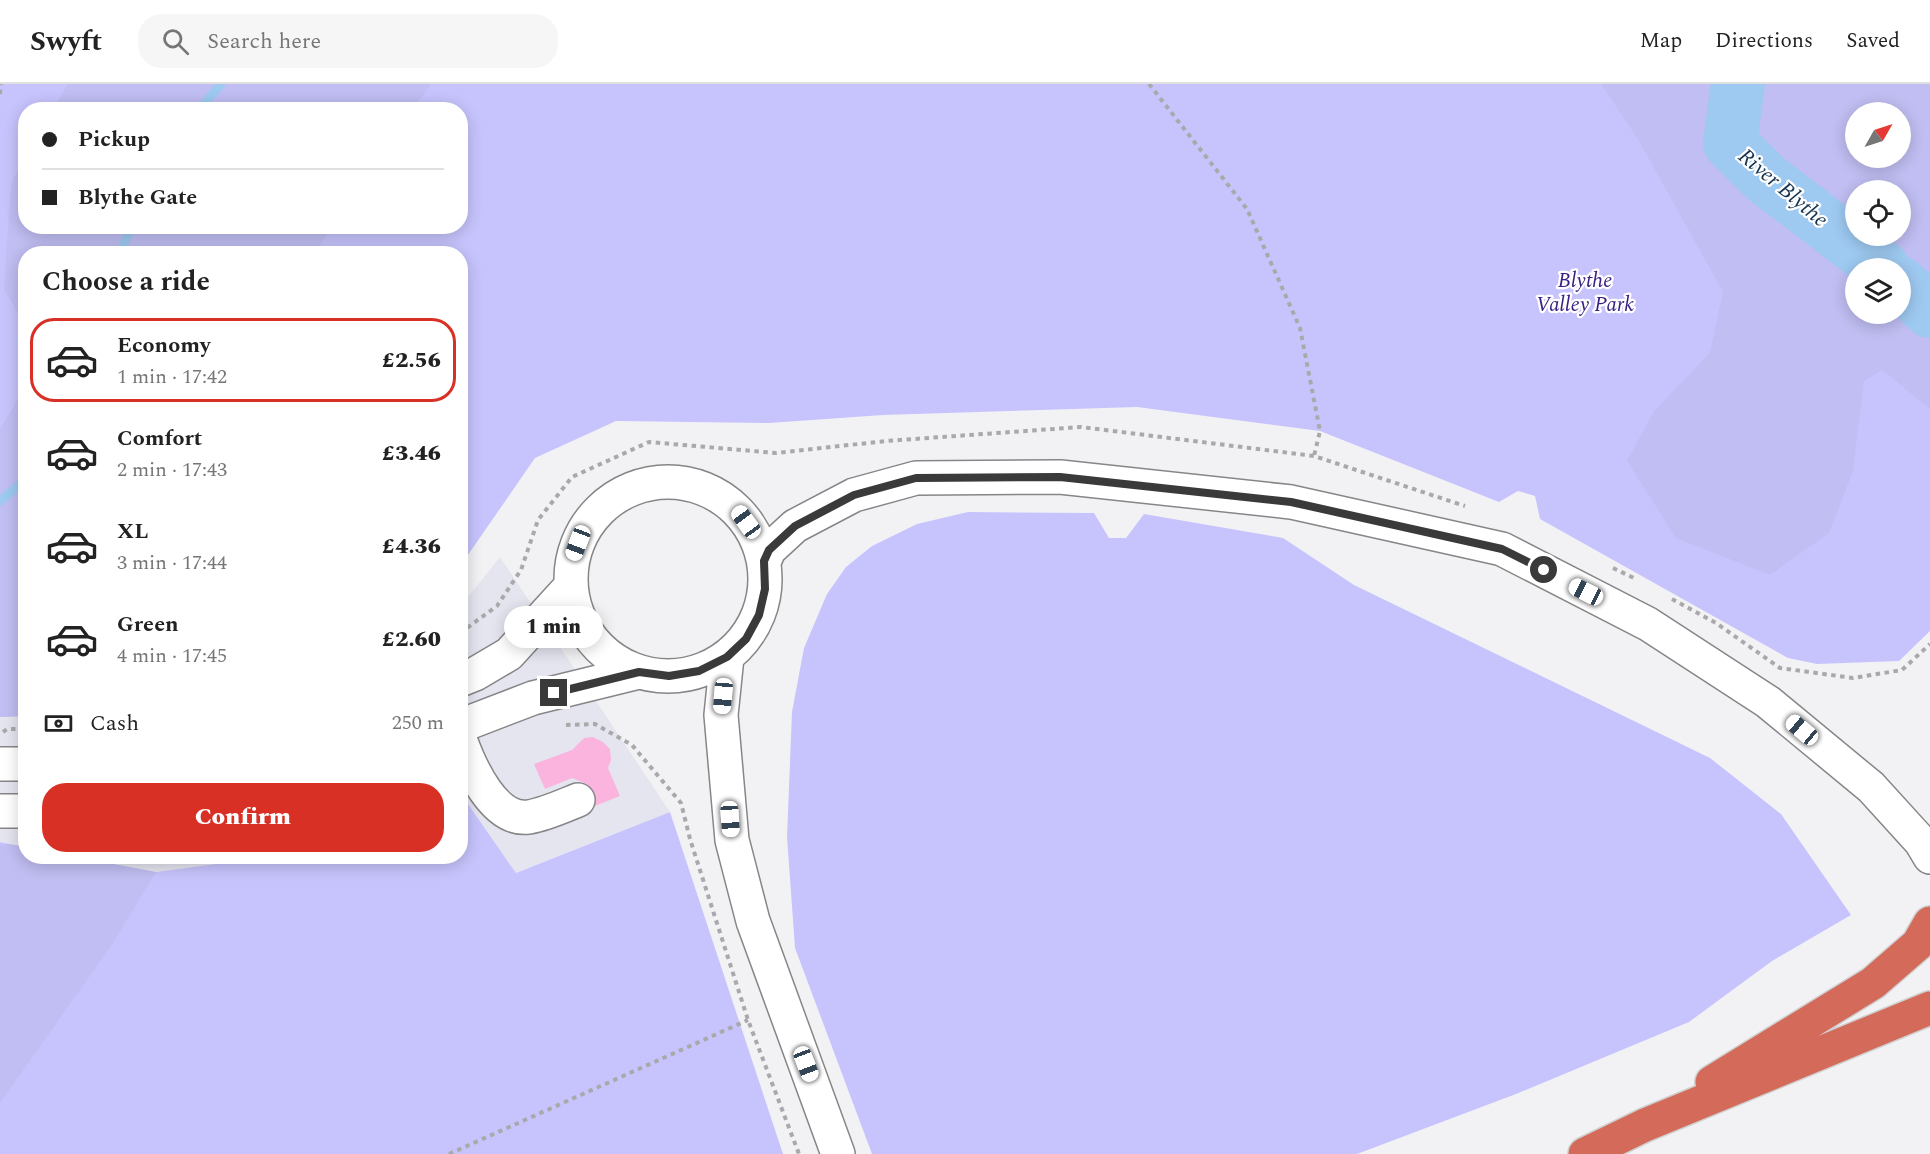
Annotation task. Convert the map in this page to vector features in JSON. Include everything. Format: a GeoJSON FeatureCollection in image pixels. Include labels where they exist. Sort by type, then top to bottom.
{"type":"FeatureCollection","features":[{"type":"Feature","properties":{"kind":"highway"},"geometry":{"type":"LineString","coordinates":[[1646,1125],[1773,1043],[1873,983],[1918,944],[1930,923]]}},
{"type":"Feature","properties":{"kind":"highway"},"geometry":{"type":"LineString","coordinates":[[1585,1154],[1646,1125],[1930,1008]]}},
{"type":"Feature","properties":{"kind":"street"},"geometry":{"type":"LineString","coordinates":[[764,561],[769,550],[795,526],[854,495],[916,478],[1060,477],[1291,502],[1502,549],[1648,624],[1768,702],[1871,787],[1921,842],[1930,857]]}},
{"type":"Feature","properties":{"kind":"street"},"geometry":{"type":"LineString","coordinates":[[655,482],[685,482],[713,492],[737,509],[755,534],[764,561],[765,589],[759,615],[746,639],[727,657],[699,671],[679,675],[639,672],[613,659],[592,640],[577,615],[570,587],[573,557],[583,530],[602,506],[627,490],[655,482]]}},
{"type":"Feature","properties":{"kind":"street"},"geometry":{"type":"LineString","coordinates":[[468,676],[509,654],[570,587]]}},
{"type":"Feature","properties":{"kind":"street"},"geometry":{"type":"LineString","coordinates":[[727,657],[722,715],[732,840],[753,921],[838,1154]]}},
{"type":"Feature","properties":{"kind":"street"},"geometry":{"type":"LineString","coordinates":[[468,723],[533,698],[639,672]]}},
{"type":"Feature","properties":{"kind":"street"},"geometry":{"type":"LineString","coordinates":[[468,755],[489,797],[510,815],[528,817],[578,800]]}},
{"type":"Feature","properties":{"kind":"street"},"geometry":{"type":"LineString","coordinates":[[0,764],[18,764]]}},
{"type":"Feature","properties":{"kind":"street"},"geometry":{"type":"LineString","coordinates":[[0,811],[18,811]]}},
{"type":"Feature","properties":{"kind":"path"},"geometry":{"type":"LineString","coordinates":[[0,94],[1,84]]}},
{"type":"Feature","properties":{"kind":"path"},"geometry":{"type":"LineString","coordinates":[[1149,84],[1247,210],[1300,328],[1320,431],[1314,456]]}},
{"type":"Feature","properties":{"kind":"path"},"geometry":{"type":"LineString","coordinates":[[560,725],[596,724],[632,745],[681,803],[690,839],[748,1020],[799,1154]]}},
{"type":"Feature","properties":{"kind":"path"},"geometry":{"type":"LineString","coordinates":[[449,1154],[748,1020]]}},
{"type":"Feature","properties":{"kind":"shaded area"},"geometry":{"type":"Polygon","coordinates":[[[68,84],[431,84],[418,102],[57,102],[68,84]]]}},
{"type":"Feature","properties":{"kind":"shaded area"},"geometry":{"type":"Polygon","coordinates":[[[1601,84],[1930,84],[1930,409],[1882,370],[1864,381],[1853,471],[1829,533],[1770,575],[1676,538],[1627,461],[1654,411],[1710,353],[1723,292],[1639,141],[1601,84]]]}},
{"type":"Feature","properties":{"kind":"shaded area"},"geometry":{"type":"Polygon","coordinates":[[[18,170],[18,234],[327,234],[320,246],[18,246],[18,314],[4,289],[11,183],[18,170]]]}},
{"type":"Feature","properties":{"kind":"shaded area"},"geometry":{"type":"Polygon","coordinates":[[[18,399],[18,716],[0,717],[0,429],[18,399]]]}},
{"type":"Feature","properties":{"kind":"shaded area"},"geometry":{"type":"Polygon","coordinates":[[[500,557],[670,812],[516,873],[468,804],[468,597],[500,557]]]}},
{"type":"Feature","properties":{"kind":"shaded area"},"geometry":{"type":"Polygon","coordinates":[[[18,716],[18,846],[0,842],[0,717],[18,716]]]}},
{"type":"Feature","properties":{"kind":"shaded area"},"geometry":{"type":"Polygon","coordinates":[[[0,845],[18,846],[18,864],[113,864],[156,872],[113,943],[0,1103],[0,845]]]}},
{"type":"Feature","properties":{"kind":"shaded area"},"geometry":{"type":"Polygon","coordinates":[[[113,864],[216,864],[156,872],[113,864]]]}},
{"type":"Feature","properties":{"kind":"green space","name":"Blythe Valley Park"},"geometry":{"type":"Polygon","coordinates":[[[0,84],[1930,84],[1930,631],[1899,661],[1817,664],[1788,658],[1540,519],[1535,496],[1518,491],[1499,502],[1320,431],[1137,407],[883,415],[769,423],[616,421],[535,458],[468,555],[468,246],[18,246],[18,716],[0,717],[0,84]]]}},
{"type":"Feature","properties":{"kind":"green space"},"geometry":{"type":"Polygon","coordinates":[[[968,512],[1094,513],[1109,538],[1126,538],[1144,514],[1283,538],[1354,585],[1710,758],[1781,814],[1851,915],[1772,961],[1689,1022],[1516,1094],[1357,1154],[872,1154],[795,948],[787,837],[792,712],[804,648],[827,594],[846,567],[872,546],[917,524],[968,512]]]}},
{"type":"Feature","properties":{"kind":"green space"},"geometry":{"type":"Polygon","coordinates":[[[468,804],[516,873],[670,812],[783,1154],[0,1154],[0,842],[18,846],[18,864],[113,864],[156,872],[216,864],[468,864],[468,804]]]}},
{"type":"Feature","properties":{"kind":"building"},"geometry":{"type":"Polygon","coordinates":[[[593,737],[610,749],[611,760],[608,768],[620,796],[595,806],[587,784],[572,778],[545,789],[534,764],[572,750],[584,738],[593,737]]]}},
{"type":"Feature","properties":{"kind":"waterway"},"geometry":{"type":"LineString","coordinates":[[206,102],[221,84]]}},
{"type":"Feature","properties":{"kind":"waterway","name":"River Blythe"},"geometry":{"type":"LineString","coordinates":[[1738,84],[1730,143],[1765,178],[1870,258]]}},
{"type":"Feature","properties":{"kind":"waterway"},"geometry":{"type":"LineString","coordinates":[[123,246],[128,234]]}},
{"type":"Feature","properties":{"kind":"waterway","name":"River Blythe"},"geometry":{"type":"LineString","coordinates":[[1911,293],[1930,311]]}},
{"type":"Feature","properties":{"kind":"waterway"},"geometry":{"type":"LineString","coordinates":[[0,501],[18,486]]}},
{"type":"Feature","properties":{"kind":"route"},"geometry":{"type":"LineString","coordinates":[[554,693],[639,672],[669,676],[699,671],[727,657],[746,639],[759,615],[765,589],[764,561],[769,550],[795,526],[854,495],[916,478],[1060,477],[1291,502],[1502,549],[1544,570]]}}]}
